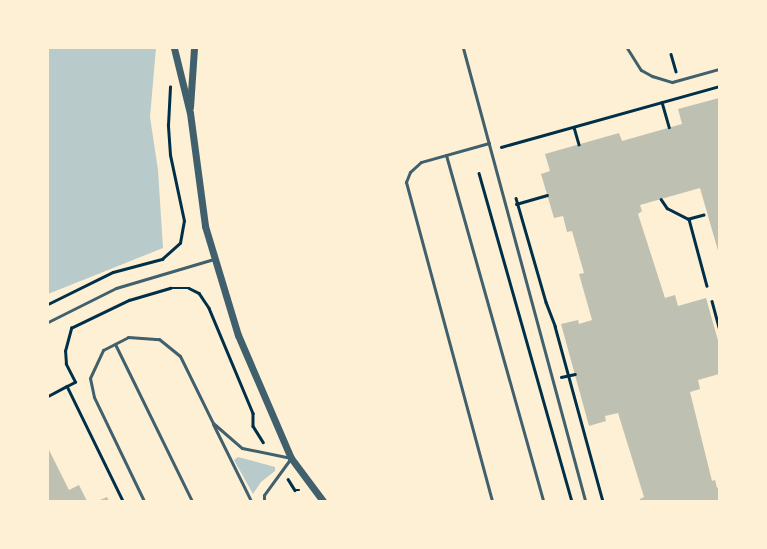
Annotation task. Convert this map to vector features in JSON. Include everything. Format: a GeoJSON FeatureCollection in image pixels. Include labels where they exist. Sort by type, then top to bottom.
{"type":"FeatureCollection","features":[{"type":"Feature","properties":{"kind":"street"},"geometry":{"type":"LineString","coordinates":[[174,48],[190,113],[205,226],[238,335],[291,458],[324,501]]}},
{"type":"Feature","properties":{"kind":"street"},"geometry":{"type":"LineString","coordinates":[[190,113],[194,48]]}},
{"type":"Feature","properties":{"kind":"lane"},"geometry":{"type":"LineString","coordinates":[[463,48],[585,501]]}},
{"type":"Feature","properties":{"kind":"lane"},"geometry":{"type":"LineString","coordinates":[[627,48],[640,70],[665,80],[678,81],[719,69]]}},
{"type":"Feature","properties":{"kind":"lane"},"geometry":{"type":"LineString","coordinates":[[489,143],[421,162],[410,172],[406,182],[492,501]]}},
{"type":"Feature","properties":{"kind":"lane"},"geometry":{"type":"LineString","coordinates":[[446,155],[543,501]]}},
{"type":"Feature","properties":{"kind":"lane"},"geometry":{"type":"LineString","coordinates":[[48,322],[116,288],[215,259]]}},
{"type":"Feature","properties":{"kind":"lane"},"geometry":{"type":"LineString","coordinates":[[144,501],[94,397],[90,378],[103,350],[128,337],[158,339],[180,356],[251,501]]}},
{"type":"Feature","properties":{"kind":"lane"},"geometry":{"type":"LineString","coordinates":[[115,344],[192,501]]}},
{"type":"Feature","properties":{"kind":"lane"},"geometry":{"type":"LineString","coordinates":[[213,423],[242,448],[291,458],[264,495],[264,501]]}},
{"type":"Feature","properties":{"kind":"path"},"geometry":{"type":"LineString","coordinates":[[671,54],[678,81]]}},
{"type":"Feature","properties":{"kind":"path"},"geometry":{"type":"LineString","coordinates":[[48,304],[113,272],[162,258],[180,243],[184,221],[170,155],[168,125],[171,81]]}},
{"type":"Feature","properties":{"kind":"path"},"geometry":{"type":"LineString","coordinates":[[501,147],[719,86]]}},
{"type":"Feature","properties":{"kind":"path"},"geometry":{"type":"LineString","coordinates":[[662,102],[669,127]]}},
{"type":"Feature","properties":{"kind":"path"},"geometry":{"type":"LineString","coordinates":[[574,126],[579,144]]}},
{"type":"Feature","properties":{"kind":"path"},"geometry":{"type":"LineString","coordinates":[[480,173],[572,501]]}},
{"type":"Feature","properties":{"kind":"path"},"geometry":{"type":"LineString","coordinates":[[490,211],[547,195]]}},
{"type":"Feature","properties":{"kind":"path"},"geometry":{"type":"LineString","coordinates":[[661,199],[667,208],[689,219],[704,215]]}},
{"type":"Feature","properties":{"kind":"path"},"geometry":{"type":"LineString","coordinates":[[689,219],[707,286]]}},
{"type":"Feature","properties":{"kind":"path"},"geometry":{"type":"LineString","coordinates":[[712,301],[719,327]]}},
{"type":"Feature","properties":{"kind":"path"},"geometry":{"type":"LineString","coordinates":[[546,302],[555,326],[603,501]]}},
{"type":"Feature","properties":{"kind":"path"},"geometry":{"type":"LineString","coordinates":[[48,396],[67,386],[123,501]]}},
{"type":"Feature","properties":{"kind":"shaded area"},"geometry":{"type":"Polygon","coordinates":[[[48,48],[156,48],[150,117],[158,170],[163,248],[48,294],[48,48]]]}},
{"type":"Feature","properties":{"kind":"shaded area"},"geometry":{"type":"Polygon","coordinates":[[[238,457],[275,467],[275,471],[261,482],[253,494],[234,460],[238,457]]]}},
{"type":"Feature","properties":{"kind":"building"},"geometry":{"type":"Polygon","coordinates":[[[719,98],[719,254],[700,188],[640,205],[642,211],[638,214],[665,298],[675,295],[678,306],[706,298],[719,344],[719,374],[698,380],[700,389],[690,392],[712,481],[715,480],[717,488],[719,487],[719,501],[640,501],[640,499],[644,497],[618,413],[605,416],[606,421],[589,426],[561,324],[578,320],[579,324],[592,320],[579,274],[584,273],[572,231],[567,232],[563,216],[554,218],[541,174],[550,171],[545,154],[619,133],[622,141],[682,124],[678,109],[719,98]]]}},
{"type":"Feature","properties":{"kind":"building"},"geometry":{"type":"Polygon","coordinates":[[[48,448],[69,490],[79,485],[87,501],[48,501],[48,448]]]}},
{"type":"Feature","properties":{"kind":"building"},"geometry":{"type":"Polygon","coordinates":[[[107,497],[109,501],[98,501],[107,497]]]}}]}
